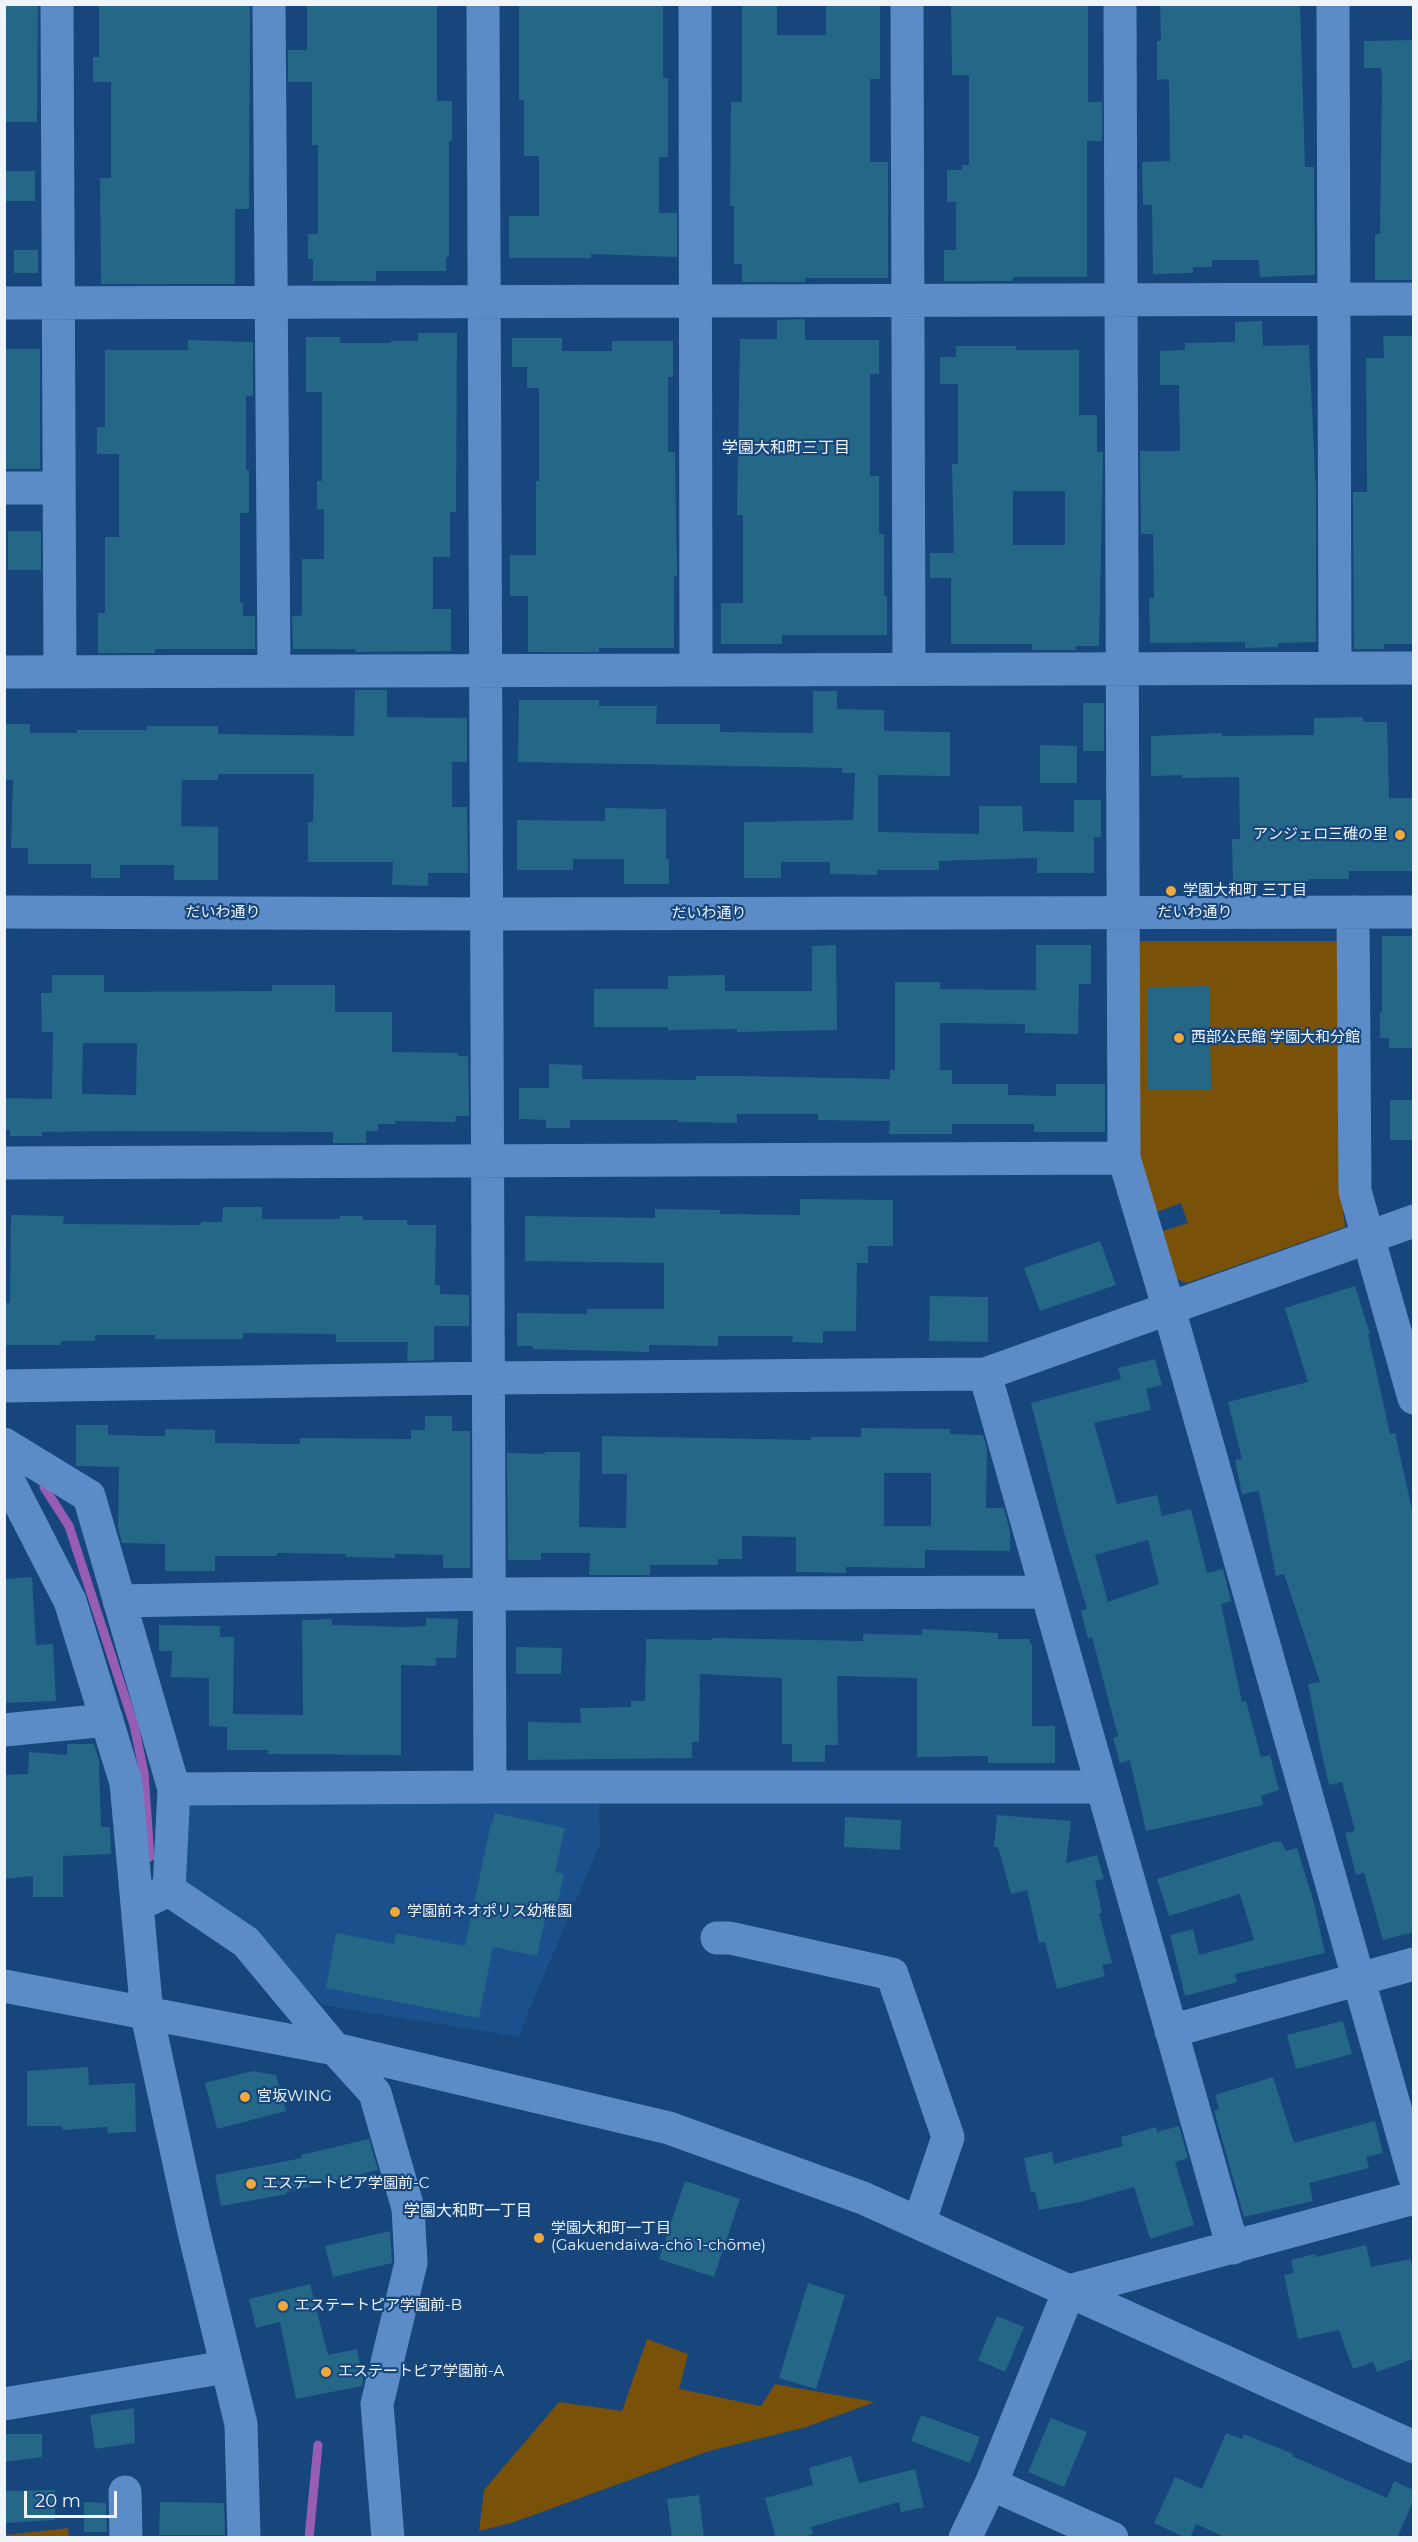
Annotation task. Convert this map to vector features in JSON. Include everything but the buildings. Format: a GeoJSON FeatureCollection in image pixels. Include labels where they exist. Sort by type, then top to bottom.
{"type":"FeatureCollection","features":[{"type":"Feature","properties":{"kind":"street"},"geometry":{"type":"LineString","coordinates":[[57,4],[60,672]]}},
{"type":"Feature","properties":{"kind":"street"},"geometry":{"type":"LineString","coordinates":[[269,4],[273,671]]}},
{"type":"Feature","properties":{"kind":"street"},"geometry":{"type":"LineString","coordinates":[[483,4],[490,1787]]}},
{"type":"Feature","properties":{"kind":"street"},"geometry":{"type":"LineString","coordinates":[[695,4],[696,670]]}},
{"type":"Feature","properties":{"kind":"street"},"geometry":{"type":"LineString","coordinates":[[907,4],[909,669]]}},
{"type":"Feature","properties":{"kind":"street"},"geometry":{"type":"LineString","coordinates":[[1120,4],[1124,1158],[1169,1309],[1413,2175]]}},
{"type":"Feature","properties":{"kind":"street"},"geometry":{"type":"LineString","coordinates":[[1333,4],[1335,668]]}},
{"type":"Feature","properties":{"kind":"street"},"geometry":{"type":"LineString","coordinates":[[4,303],[1413,299]]}},
{"type":"Feature","properties":{"kind":"street"},"geometry":{"type":"LineString","coordinates":[[4,488],[59,488]]}},
{"type":"Feature","properties":{"kind":"street"},"geometry":{"type":"LineString","coordinates":[[4,672],[1413,668]]}},
{"type":"Feature","properties":{"kind":"street","name":"だいわ通り"},"geometry":{"type":"LineString","coordinates":[[4,912],[486,914],[1413,912]]}},
{"type":"Feature","properties":{"kind":"street"},"geometry":{"type":"LineString","coordinates":[[1353,912],[1355,1191],[1413,1398]]}},
{"type":"Feature","properties":{"kind":"street"},"geometry":{"type":"LineString","coordinates":[[4,1163],[1124,1158]]}},
{"type":"Feature","properties":{"kind":"street"},"geometry":{"type":"LineString","coordinates":[[4,1386],[489,1378],[985,1374],[1413,1221]]}},
{"type":"Feature","properties":{"kind":"street"},"geometry":{"type":"LineString","coordinates":[[985,1374],[1233,2247]]}},
{"type":"Feature","properties":{"kind":"street"},"geometry":{"type":"LineString","coordinates":[[4,1444],[89,1496],[174,1789],[169,1890]]}},
{"type":"Feature","properties":{"kind":"street"},"geometry":{"type":"LineString","coordinates":[[4,1472],[19,1532],[70,1601],[126,1783],[147,2015],[226,2367],[241,2424],[244,2538]]}},
{"type":"Feature","properties":{"kind":"street"},"geometry":{"type":"LineString","coordinates":[[119,1601],[489,1594],[1046,1592]]}},
{"type":"Feature","properties":{"kind":"street"},"geometry":{"type":"LineString","coordinates":[[4,1730],[107,1720]]}},
{"type":"Feature","properties":{"kind":"street"},"geometry":{"type":"LineString","coordinates":[[174,1789],[1101,1787]]}},
{"type":"Feature","properties":{"kind":"street"},"geometry":{"type":"LineString","coordinates":[[138,1905],[169,1890]]}},
{"type":"Feature","properties":{"kind":"street"},"geometry":{"type":"LineString","coordinates":[[169,1890],[246,1942],[335,2049],[375,2093],[408,2208],[411,2263],[377,2404],[388,2538]]}},
{"type":"Feature","properties":{"kind":"street"},"geometry":{"type":"LineString","coordinates":[[717,1938],[730,1938],[892,1974],[948,2137],[919,2223]]}},
{"type":"Feature","properties":{"kind":"street"},"geometry":{"type":"LineString","coordinates":[[1170,2031],[1413,1964]]}},
{"type":"Feature","properties":{"kind":"street"},"geometry":{"type":"LineString","coordinates":[[4,1986],[335,2049],[669,2128],[863,2198],[1413,2447]]}},
{"type":"Feature","properties":{"kind":"street"},"geometry":{"type":"LineString","coordinates":[[1069,2291],[1413,2198]]}},
{"type":"Feature","properties":{"kind":"street"},"geometry":{"type":"LineString","coordinates":[[965,2538],[992,2484],[1069,2291]]}},
{"type":"Feature","properties":{"kind":"street"},"geometry":{"type":"LineString","coordinates":[[4,2404],[226,2367]]}},
{"type":"Feature","properties":{"kind":"street"},"geometry":{"type":"LineString","coordinates":[[992,2484],[1112,2538]]}},
{"type":"Feature","properties":{"kind":"street"},"geometry":{"type":"LineString","coordinates":[[125,2492],[126,2538]]}},
{"type":"Feature","properties":{"kind":"shaded area"},"geometry":{"type":"Polygon","coordinates":[[[1137,941],[1340,941],[1341,1187],[1345,1227],[1187,1283],[1174,1278],[1160,1232],[1188,1223],[1181,1203],[1154,1213],[1138,1163],[1137,941]]]}},
{"type":"Feature","properties":{"kind":"shaded area","name":"学園前ネオポリス幼稚園"},"geometry":{"type":"Polygon","coordinates":[[[599,1799],[600,1844],[527,2015],[520,2037],[322,2005],[254,1933],[185,1891],[187,1803],[599,1799]]]}},
{"type":"Feature","properties":{"kind":"shaded area"},"geometry":{"type":"Polygon","coordinates":[[[647,2339],[688,2354],[679,2389],[761,2406],[775,2384],[875,2402],[806,2427],[709,2451],[514,2522],[479,2531],[484,2490],[559,2402],[622,2411],[647,2339]]]}},
{"type":"Feature","properties":{"kind":"shaded area"},"geometry":{"type":"Polygon","coordinates":[[[68,2528],[69,2537],[5,2537],[5,2535],[68,2528]]]}},
{"type":"Feature","properties":{"kind":"waterway"},"geometry":{"type":"LineString","coordinates":[[44,1487],[69,1526],[134,1725],[144,1773],[150,1857]]}},
{"type":"Feature","properties":{"kind":"waterway"},"geometry":{"type":"LineString","coordinates":[[309,2538],[318,2445]]}},
{"type":"Feature","properties":{"kind":"place","name":"アンジェロ三碓の里"},"geometry":{"type":"Point","coordinates":[1400,835]}},
{"type":"Feature","properties":{"kind":"place","name":"学園大和町 三丁目"},"geometry":{"type":"Point","coordinates":[1171,891]}},
{"type":"Feature","properties":{"kind":"place","name":"西部公民館 学園大和分館"},"geometry":{"type":"Point","coordinates":[1179,1038]}},
{"type":"Feature","properties":{"kind":"place","name":"学園前ネオポリス幼稚園"},"geometry":{"type":"Point","coordinates":[395,1912]}},
{"type":"Feature","properties":{"kind":"place","name":"宮坂WING"},"geometry":{"type":"Point","coordinates":[245,2097]}},
{"type":"Feature","properties":{"kind":"place","name":"エステートピア学園前-C"},"geometry":{"type":"Point","coordinates":[251,2184]}},
{"type":"Feature","properties":{"kind":"place","name":"学園大和町一丁目 (Gakuendaiwa-chō 1-chōme)"},"geometry":{"type":"Point","coordinates":[539,2238]}},
{"type":"Feature","properties":{"kind":"place","name":"エステートピア学園前-B"},"geometry":{"type":"Point","coordinates":[283,2306]}},
{"type":"Feature","properties":{"kind":"place","name":"エステートピア学園前-A"},"geometry":{"type":"Point","coordinates":[326,2372]}},
{"type":"Feature","properties":{"kind":"district","name":"学園大和町三丁目"},"geometry":{"type":"Point","coordinates":[786,448]}},
{"type":"Feature","properties":{"kind":"district","name":"学園大和町一丁目"},"geometry":{"type":"Point","coordinates":[468,2211]}}]}
